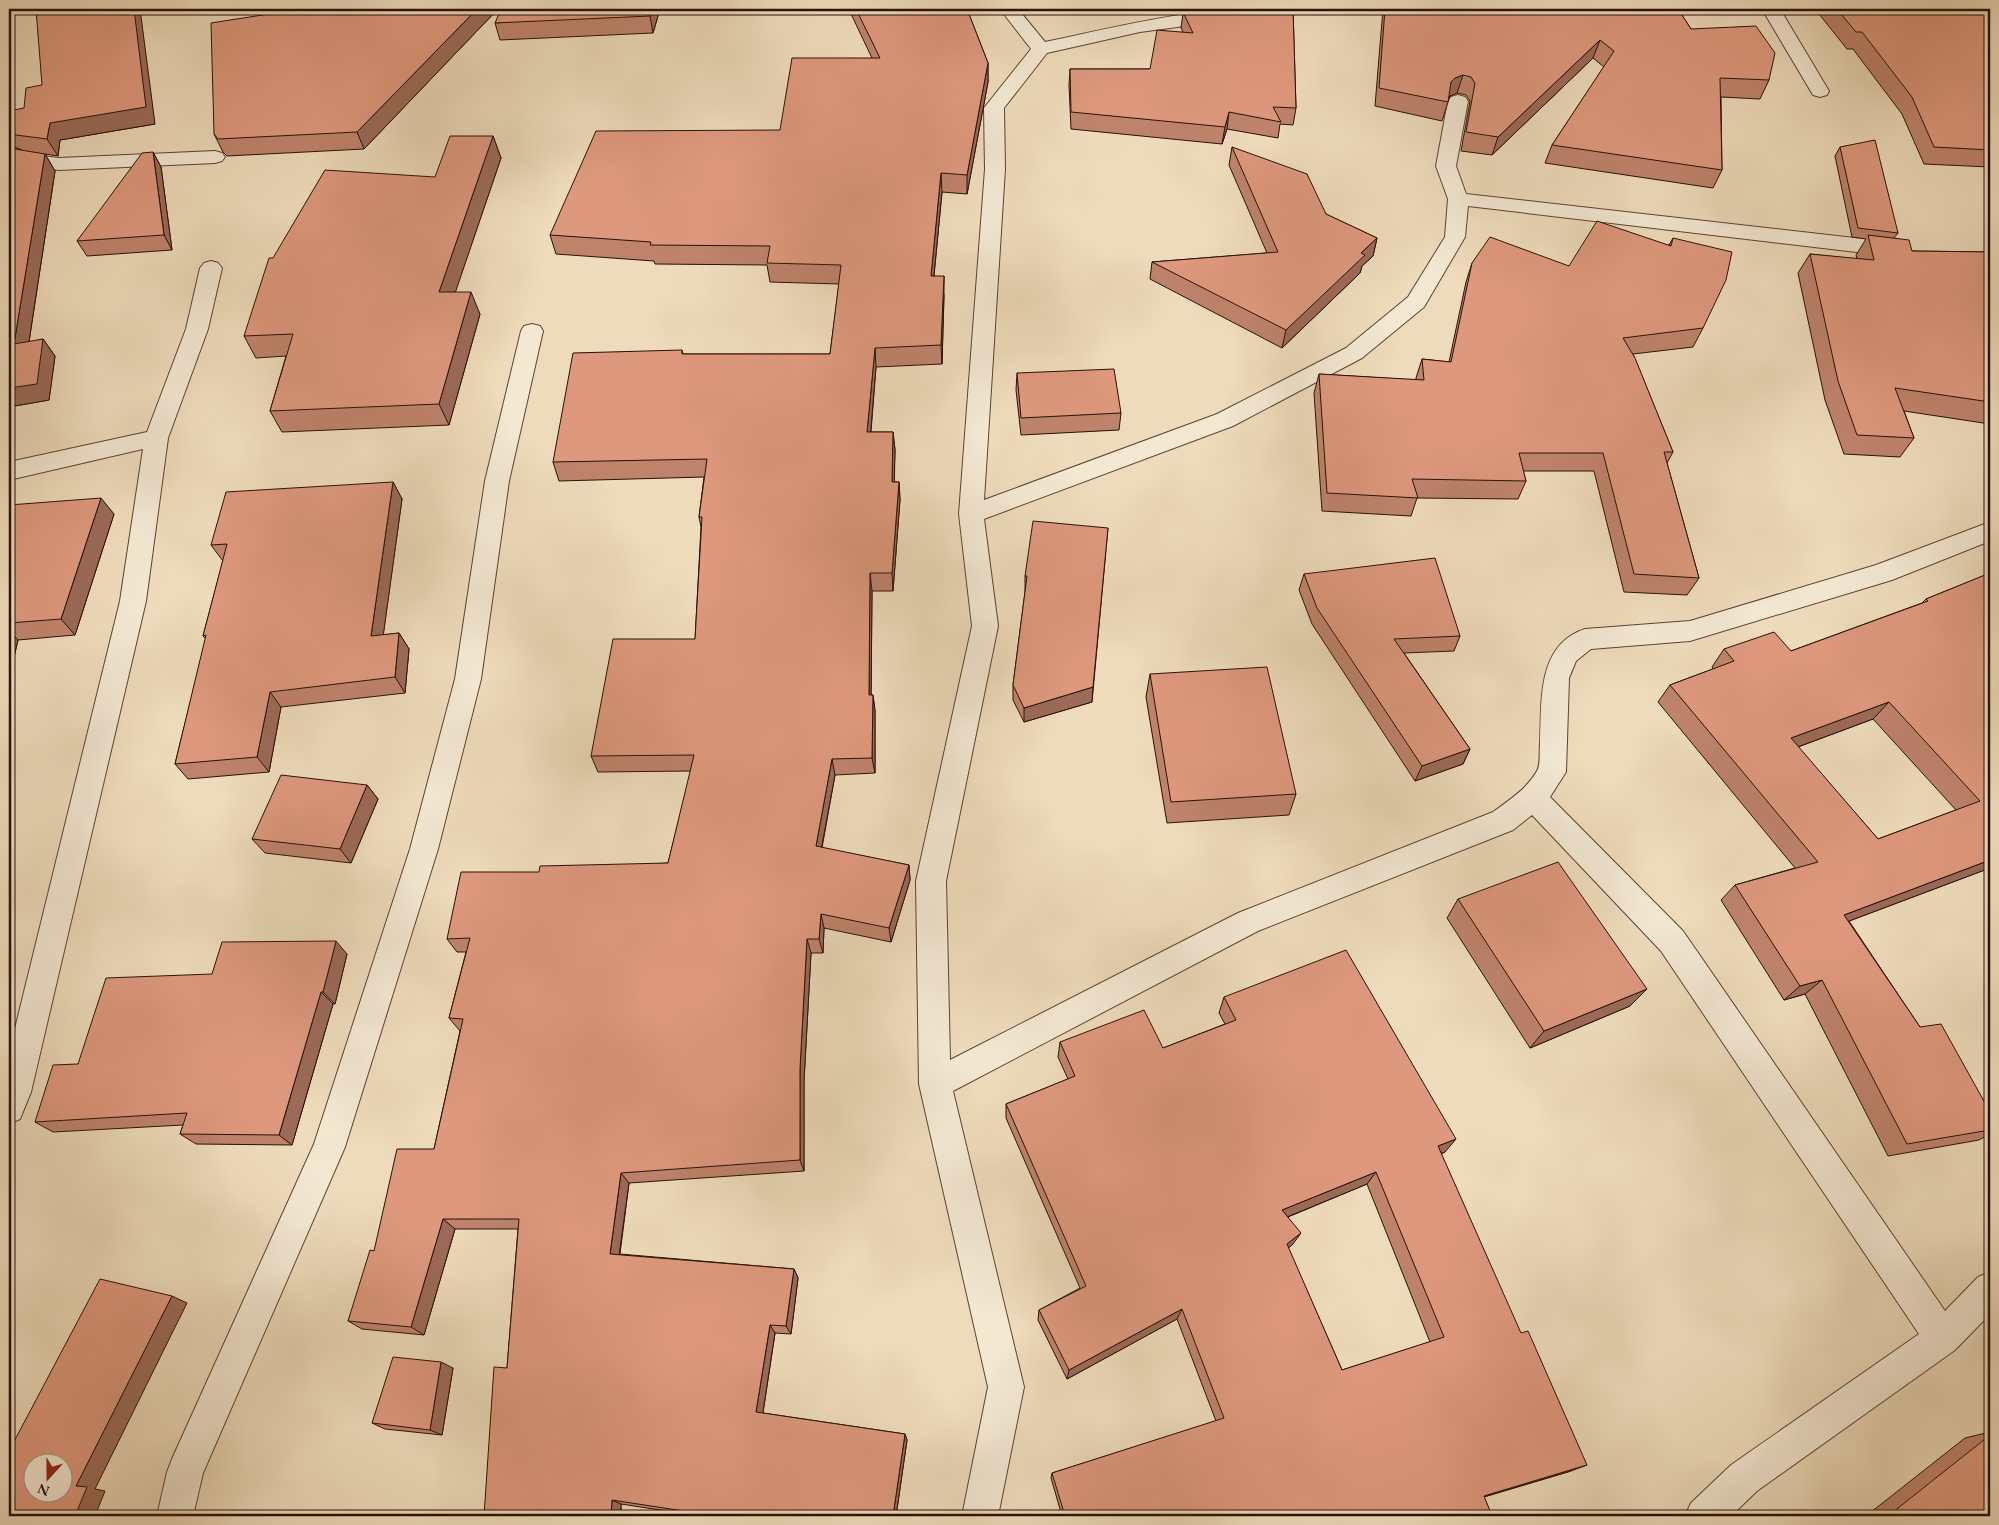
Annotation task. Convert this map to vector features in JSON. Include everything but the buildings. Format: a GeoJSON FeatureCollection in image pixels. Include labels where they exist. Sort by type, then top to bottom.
{"type":"FeatureCollection","features":[{"type":"Feature","properties":{"kind":"street"},"geometry":{"type":"LineString","coordinates":[[1009,9],[1041,49]]}},
{"type":"Feature","properties":{"kind":"street"},"geometry":{"type":"LineString","coordinates":[[980,1516],[1006,1387],[935,1084],[931,881],[986,626],[971,514],[995,169],[994,108],[1041,49],[1140,26],[1274,9]]}},
{"type":"Feature","properties":{"kind":"street"},"geometry":{"type":"LineString","coordinates":[[1771,9],[1820,90]]}},
{"type":"Feature","properties":{"kind":"street"},"geometry":{"type":"LineString","coordinates":[[971,514],[1225,420],[1354,353],[1416,302],[1456,237],[1458,199],[1446,166],[1458,101]]}},
{"type":"Feature","properties":{"kind":"street"},"geometry":{"type":"LineString","coordinates":[[9,153],[21,159],[59,164],[215,156]]}},
{"type":"Feature","properties":{"kind":"street"},"geometry":{"type":"LineString","coordinates":[[1458,199],[1921,253]]}},
{"type":"Feature","properties":{"kind":"street"},"geometry":{"type":"LineString","coordinates":[[9,1108],[18,1082],[133,601],[156,438],[197,329],[211,268]]}},
{"type":"Feature","properties":{"kind":"street"},"geometry":{"type":"LineString","coordinates":[[175,1516],[185,1472],[329,1147],[424,848],[468,679],[497,481],[532,331]]}},
{"type":"Feature","properties":{"kind":"street"},"geometry":{"type":"LineString","coordinates":[[9,470],[156,438]]}},
{"type":"Feature","properties":{"kind":"street"},"geometry":{"type":"LineString","coordinates":[[935,1084],[1248,922],[1503,821],[1533,798],[1552,772],[1556,678],[1565,655],[1585,638],[1690,631],[1883,573],[1990,531]]}},
{"type":"Feature","properties":{"kind":"street"},"geometry":{"type":"LineString","coordinates":[[1533,798],[1672,941],[1943,1338]]}},
{"type":"Feature","properties":{"kind":"street"},"geometry":{"type":"LineString","coordinates":[[1704,1516],[1744,1478],[1943,1338],[1990,1289]]}}]}
